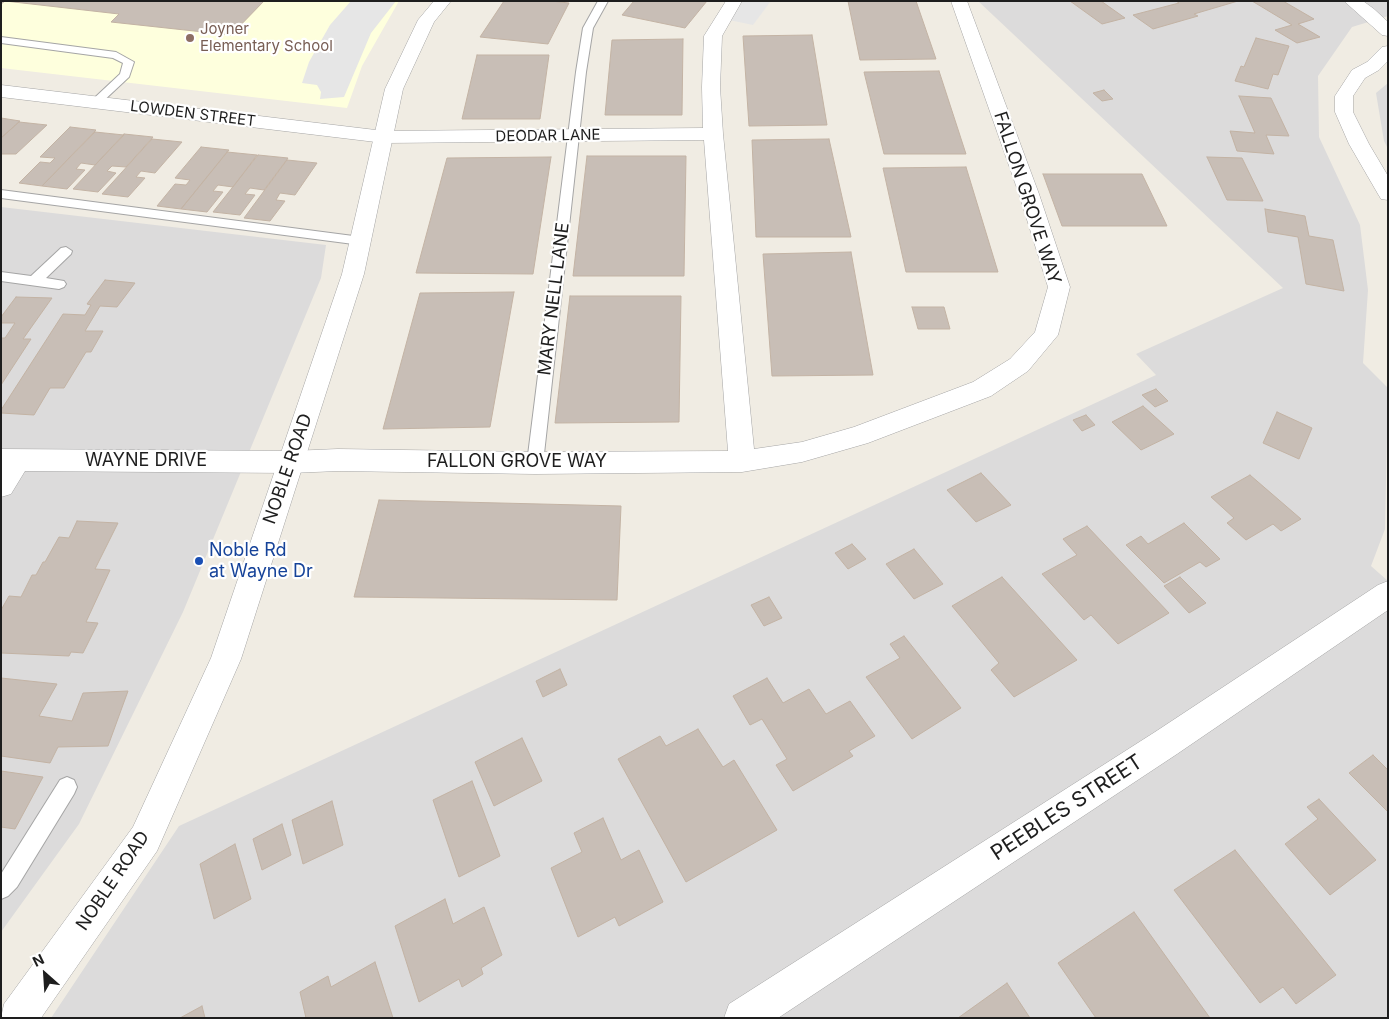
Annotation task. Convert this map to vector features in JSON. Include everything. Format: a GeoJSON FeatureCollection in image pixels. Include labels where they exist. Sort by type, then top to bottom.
{"type":"FeatureCollection","features":[{"type":"Feature","properties":{"kind":"street","name":"NOBLE ROAD"},"geometry":{"type":"LineString","coordinates":[[18,1018],[145,840],[226,659],[353,274],[394,89],[426,20],[442,1]]}},
{"type":"Feature","properties":{"kind":"street"},"geometry":{"type":"LineString","coordinates":[[734,1],[714,36],[711,87],[713,134],[742,462]]}},
{"type":"Feature","properties":{"kind":"street","name":"FALLON GROVE WAY"},"geometry":{"type":"LineString","coordinates":[[291,462],[338,460],[535,463],[742,462],[802,452],[859,436],[982,389],[1019,365],[1046,335],[1058,287],[1029,194],[960,1]]}},
{"type":"Feature","properties":{"kind":"street"},"geometry":{"type":"LineString","coordinates":[[1352,1],[1388,31]]}},
{"type":"Feature","properties":{"kind":"street"},"geometry":{"type":"LineString","coordinates":[[1388,51],[1373,66],[1358,74],[1344,96],[1344,112],[1359,144],[1388,194]]}},
{"type":"Feature","properties":{"kind":"street","name":"LOWDEN STREET"},"geometry":{"type":"LineString","coordinates":[[1,91],[384,137]]}},
{"type":"Feature","properties":{"kind":"street","name":"DEODAR LANE"},"geometry":{"type":"LineString","coordinates":[[384,137],[713,134]]}},
{"type":"Feature","properties":{"kind":"street"},"geometry":{"type":"LineString","coordinates":[[1,486],[9,460]]}},
{"type":"Feature","properties":{"kind":"street","name":"WAYNE DRIVE"},"geometry":{"type":"LineString","coordinates":[[9,460],[291,462]]}},
{"type":"Feature","properties":{"kind":"street","name":"PEEBLES STREET"},"geometry":{"type":"LineString","coordinates":[[743,1018],[1166,743],[1388,594]]}},
{"type":"Feature","properties":{"kind":"lane","name":"MARY NELL LANE"},"geometry":{"type":"LineString","coordinates":[[535,463],[588,28],[603,1]]}},
{"type":"Feature","properties":{"kind":"lane"},"geometry":{"type":"LineString","coordinates":[[1,40],[116,56],[129,62],[125,75],[95,103]]}},
{"type":"Feature","properties":{"kind":"lane"},"geometry":{"type":"LineString","coordinates":[[1,194],[361,240]]}},
{"type":"Feature","properties":{"kind":"lane"},"geometry":{"type":"LineString","coordinates":[[35,280],[66,251]]}},
{"type":"Feature","properties":{"kind":"lane"},"geometry":{"type":"LineString","coordinates":[[1,276],[60,284]]}},
{"type":"Feature","properties":{"kind":"lane"},"geometry":{"type":"LineString","coordinates":[[1,890],[10,880],[67,787]]}},
{"type":"Feature","properties":{"kind":"shaded area","name":"Joyner Elementary School"},"geometry":{"type":"Polygon","coordinates":[[[1,1],[399,1],[362,66],[347,108],[1,68],[1,1]]]}},
{"type":"Feature","properties":{"kind":"shaded area"},"geometry":{"type":"Polygon","coordinates":[[[351,1],[396,1],[371,33],[344,97],[320,99],[321,92],[317,85],[302,83],[309,62],[330,25],[351,1]]]}},
{"type":"Feature","properties":{"kind":"shaded area"},"geometry":{"type":"Polygon","coordinates":[[[743,1],[771,1],[753,25],[729,20],[743,1]]]}},
{"type":"Feature","properties":{"kind":"shaded area"},"geometry":{"type":"Polygon","coordinates":[[[978,1],[1388,1],[1388,16],[1352,27],[1318,76],[1319,137],[1360,225],[1368,290],[1363,363],[1388,388],[1385,529],[1371,566],[1388,581],[1388,1018],[51,1018],[179,826],[1156,375],[1136,354],[1283,288],[978,1]]]}},
{"type":"Feature","properties":{"kind":"shaded area"},"geometry":{"type":"Polygon","coordinates":[[[1388,83],[1388,149],[1384,141],[1376,93],[1388,83]]]}},
{"type":"Feature","properties":{"kind":"shaded area"},"geometry":{"type":"Polygon","coordinates":[[[1,207],[326,245],[321,278],[183,612],[79,824],[1,932],[1,207]]]}},
{"type":"Feature","properties":{"kind":"building","name":"Joyner Elementary School"},"geometry":{"type":"Polygon","coordinates":[[[5,1],[264,1],[231,35],[111,22],[119,14],[5,1]]]}},
{"type":"Feature","properties":{"kind":"building"},"geometry":{"type":"Polygon","coordinates":[[[504,1],[569,3],[548,44],[480,37],[504,1]]]}},
{"type":"Feature","properties":{"kind":"building"},"geometry":{"type":"Polygon","coordinates":[[[634,1],[707,1],[685,28],[622,15],[634,1]]]}},
{"type":"Feature","properties":{"kind":"building"},"geometry":{"type":"Polygon","coordinates":[[[848,1],[916,1],[936,59],[860,60],[848,1]]]}},
{"type":"Feature","properties":{"kind":"building"},"geometry":{"type":"Polygon","coordinates":[[[1070,1],[1101,1],[1125,18],[1102,24],[1070,1]]]}},
{"type":"Feature","properties":{"kind":"building"},"geometry":{"type":"Polygon","coordinates":[[[1176,1],[1238,1],[1194,14],[1198,16],[1153,29],[1133,15],[1179,3],[1176,1]]]}},
{"type":"Feature","properties":{"kind":"building"},"geometry":{"type":"Polygon","coordinates":[[[1252,1],[1283,1],[1314,19],[1298,24],[1320,37],[1297,43],[1275,30],[1292,25],[1252,1]]]}},
{"type":"Feature","properties":{"kind":"building"},"geometry":{"type":"Polygon","coordinates":[[[812,35],[827,125],[749,126],[743,36],[812,35]]]}},
{"type":"Feature","properties":{"kind":"building"},"geometry":{"type":"Polygon","coordinates":[[[1256,38],[1289,46],[1278,75],[1273,74],[1268,89],[1235,81],[1241,66],[1244,67],[1256,38]]]}},
{"type":"Feature","properties":{"kind":"building"},"geometry":{"type":"Polygon","coordinates":[[[683,39],[682,115],[605,115],[612,40],[683,39]]]}},
{"type":"Feature","properties":{"kind":"building"},"geometry":{"type":"Polygon","coordinates":[[[477,55],[549,55],[540,119],[462,119],[477,55]]]}},
{"type":"Feature","properties":{"kind":"building"},"geometry":{"type":"Polygon","coordinates":[[[939,71],[966,154],[884,154],[864,72],[939,71]]]}},
{"type":"Feature","properties":{"kind":"building"},"geometry":{"type":"Polygon","coordinates":[[[1104,90],[1113,99],[1102,101],[1093,93],[1104,90]]]}},
{"type":"Feature","properties":{"kind":"building"},"geometry":{"type":"Polygon","coordinates":[[[1239,96],[1271,98],[1289,136],[1266,135],[1274,154],[1237,151],[1230,131],[1255,133],[1239,96]]]}},
{"type":"Feature","properties":{"kind":"building"},"geometry":{"type":"Polygon","coordinates":[[[1,118],[20,121],[1,138],[1,118]]]}},
{"type":"Feature","properties":{"kind":"building"},"geometry":{"type":"Polygon","coordinates":[[[19,122],[47,125],[16,154],[1,154],[1,138],[19,122]]]}},
{"type":"Feature","properties":{"kind":"building"},"geometry":{"type":"Polygon","coordinates":[[[70,127],[96,130],[42,186],[19,183],[40,162],[50,163],[55,158],[40,157],[70,127]]]}},
{"type":"Feature","properties":{"kind":"building"},"geometry":{"type":"Polygon","coordinates":[[[95,132],[124,135],[95,165],[81,163],[76,169],[85,170],[67,189],[42,186],[95,132]]]}},
{"type":"Feature","properties":{"kind":"building"},"geometry":{"type":"Polygon","coordinates":[[[124,134],[153,137],[126,167],[112,166],[107,171],[116,173],[98,192],[73,189],[124,134]]]}},
{"type":"Feature","properties":{"kind":"building"},"geometry":{"type":"Polygon","coordinates":[[[152,139],[182,142],[155,173],[141,171],[136,177],[145,178],[128,197],[102,194],[152,139]]]}},
{"type":"Feature","properties":{"kind":"building"},"geometry":{"type":"Polygon","coordinates":[[[829,139],[851,237],[756,237],[752,140],[829,139]]]}},
{"type":"Feature","properties":{"kind":"building"},"geometry":{"type":"Polygon","coordinates":[[[201,147],[229,150],[181,209],[157,206],[175,184],[186,185],[190,180],[175,178],[201,147]]]}},
{"type":"Feature","properties":{"kind":"building"},"geometry":{"type":"Polygon","coordinates":[[[227,152],[257,155],[233,187],[218,185],[213,191],[223,192],[207,212],[181,209],[227,152]]]}},
{"type":"Feature","properties":{"kind":"building"},"geometry":{"type":"Polygon","coordinates":[[[258,155],[288,158],[264,190],[250,188],[245,194],[255,195],[240,215],[213,212],[258,155]]]}},
{"type":"Feature","properties":{"kind":"building"},"geometry":{"type":"Polygon","coordinates":[[[587,156],[686,156],[684,276],[573,276],[587,156]]]}},
{"type":"Feature","properties":{"kind":"building"},"geometry":{"type":"Polygon","coordinates":[[[551,157],[533,274],[416,273],[447,158],[551,157]]]}},
{"type":"Feature","properties":{"kind":"building"},"geometry":{"type":"Polygon","coordinates":[[[1207,157],[1242,158],[1263,201],[1227,200],[1207,157]]]}},
{"type":"Feature","properties":{"kind":"building"},"geometry":{"type":"Polygon","coordinates":[[[287,160],[317,163],[295,195],[280,193],[276,200],[285,201],[270,221],[244,218],[287,160]]]}},
{"type":"Feature","properties":{"kind":"building"},"geometry":{"type":"Polygon","coordinates":[[[966,167],[998,272],[906,272],[883,168],[966,167]]]}},
{"type":"Feature","properties":{"kind":"building"},"geometry":{"type":"Polygon","coordinates":[[[1043,174],[1142,174],[1167,226],[1062,226],[1043,174]]]}},
{"type":"Feature","properties":{"kind":"building"},"geometry":{"type":"Polygon","coordinates":[[[1265,209],[1305,216],[1309,236],[1333,240],[1344,291],[1306,284],[1298,237],[1268,232],[1265,209]]]}},
{"type":"Feature","properties":{"kind":"building"},"geometry":{"type":"Polygon","coordinates":[[[851,252],[873,375],[772,376],[763,254],[851,252]]]}},
{"type":"Feature","properties":{"kind":"building"},"geometry":{"type":"Polygon","coordinates":[[[105,280],[135,283],[117,307],[100,306],[85,331],[103,331],[91,352],[86,352],[64,388],[50,388],[34,415],[1,413],[1,410],[63,314],[85,315],[91,305],[87,304],[105,280]]]}},
{"type":"Feature","properties":{"kind":"building"},"geometry":{"type":"Polygon","coordinates":[[[514,292],[490,427],[383,429],[420,293],[514,292]]]}},
{"type":"Feature","properties":{"kind":"building"},"geometry":{"type":"Polygon","coordinates":[[[570,296],[681,296],[679,422],[555,423],[570,296]]]}},
{"type":"Feature","properties":{"kind":"building"},"geometry":{"type":"Polygon","coordinates":[[[16,297],[52,298],[23,339],[31,339],[1,385],[1,338],[5,338],[15,323],[1,323],[1,317],[16,297]]]}},
{"type":"Feature","properties":{"kind":"building"},"geometry":{"type":"Polygon","coordinates":[[[912,307],[944,307],[950,329],[918,329],[912,307]]]}},
{"type":"Feature","properties":{"kind":"building"},"geometry":{"type":"Polygon","coordinates":[[[1156,389],[1168,401],[1155,407],[1142,395],[1156,389]]]}},
{"type":"Feature","properties":{"kind":"building"},"geometry":{"type":"Polygon","coordinates":[[[1143,406],[1174,434],[1141,450],[1112,422],[1143,406]]]}},
{"type":"Feature","properties":{"kind":"building"},"geometry":{"type":"Polygon","coordinates":[[[1277,412],[1312,428],[1299,459],[1263,443],[1277,412]]]}},
{"type":"Feature","properties":{"kind":"building"},"geometry":{"type":"Polygon","coordinates":[[[1086,415],[1095,425],[1082,431],[1073,420],[1086,415]]]}},
{"type":"Feature","properties":{"kind":"building"},"geometry":{"type":"Polygon","coordinates":[[[981,473],[1011,505],[976,522],[947,490],[981,473]]]}},
{"type":"Feature","properties":{"kind":"building"},"geometry":{"type":"Polygon","coordinates":[[[1250,475],[1301,519],[1281,531],[1273,524],[1246,540],[1227,523],[1234,518],[1211,497],[1250,475]]]}},
{"type":"Feature","properties":{"kind":"building"},"geometry":{"type":"Polygon","coordinates":[[[379,500],[621,506],[617,600],[354,597],[379,500]]]}},
{"type":"Feature","properties":{"kind":"building"},"geometry":{"type":"Polygon","coordinates":[[[77,521],[118,523],[95,569],[110,570],[86,622],[98,623],[83,653],[71,652],[69,656],[1,653],[1,610],[9,596],[21,597],[32,575],[36,575],[59,537],[69,538],[77,521]]]}},
{"type":"Feature","properties":{"kind":"building"},"geometry":{"type":"Polygon","coordinates":[[[1184,523],[1220,559],[1206,567],[1200,562],[1164,583],[1126,545],[1141,536],[1148,544],[1184,523]]]}},
{"type":"Feature","properties":{"kind":"building"},"geometry":{"type":"Polygon","coordinates":[[[1087,526],[1169,613],[1118,644],[1091,615],[1084,620],[1042,574],[1077,555],[1063,539],[1087,526]]]}},
{"type":"Feature","properties":{"kind":"building"},"geometry":{"type":"Polygon","coordinates":[[[852,544],[866,559],[848,569],[835,553],[852,544]]]}},
{"type":"Feature","properties":{"kind":"building"},"geometry":{"type":"Polygon","coordinates":[[[914,549],[943,584],[914,599],[886,564],[914,549]]]}},
{"type":"Feature","properties":{"kind":"building"},"geometry":{"type":"Polygon","coordinates":[[[1002,577],[1077,660],[1014,697],[991,670],[999,663],[952,606],[1002,577]]]}},
{"type":"Feature","properties":{"kind":"building"},"geometry":{"type":"Polygon","coordinates":[[[1180,577],[1206,603],[1189,613],[1164,586],[1180,577]]]}},
{"type":"Feature","properties":{"kind":"building"},"geometry":{"type":"Polygon","coordinates":[[[769,597],[782,618],[764,626],[751,605],[769,597]]]}},
{"type":"Feature","properties":{"kind":"building"},"geometry":{"type":"Polygon","coordinates":[[[904,636],[961,708],[912,739],[866,677],[900,658],[890,644],[904,636]]]}},
{"type":"Feature","properties":{"kind":"building"},"geometry":{"type":"Polygon","coordinates":[[[560,669],[567,685],[543,697],[536,681],[560,669]]]}},
{"type":"Feature","properties":{"kind":"building"},"geometry":{"type":"Polygon","coordinates":[[[1,678],[57,684],[39,716],[72,721],[83,693],[128,691],[108,746],[58,747],[50,763],[1,756],[1,678]]]}},
{"type":"Feature","properties":{"kind":"building"},"geometry":{"type":"Polygon","coordinates":[[[767,678],[783,703],[809,689],[826,714],[850,701],[875,736],[849,751],[853,756],[793,791],[776,765],[787,759],[762,719],[750,725],[733,696],[767,678]]]}},
{"type":"Feature","properties":{"kind":"building"},"geometry":{"type":"Polygon","coordinates":[[[698,729],[723,767],[734,760],[777,830],[686,882],[618,759],[660,736],[666,746],[698,729]]]}},
{"type":"Feature","properties":{"kind":"building"},"geometry":{"type":"Polygon","coordinates":[[[522,738],[542,781],[494,806],[475,762],[522,738]]]}},
{"type":"Feature","properties":{"kind":"building"},"geometry":{"type":"Polygon","coordinates":[[[1373,755],[1388,770],[1388,812],[1349,773],[1373,755]]]}},
{"type":"Feature","properties":{"kind":"building"},"geometry":{"type":"Polygon","coordinates":[[[1,771],[43,777],[15,829],[1,827],[1,771]]]}},
{"type":"Feature","properties":{"kind":"building"},"geometry":{"type":"Polygon","coordinates":[[[472,781],[500,856],[459,877],[433,800],[472,781]]]}},
{"type":"Feature","properties":{"kind":"building"},"geometry":{"type":"Polygon","coordinates":[[[1319,799],[1376,860],[1330,895],[1285,844],[1318,819],[1307,807],[1319,799]]]}},
{"type":"Feature","properties":{"kind":"building"},"geometry":{"type":"Polygon","coordinates":[[[332,801],[343,845],[303,864],[292,820],[332,801]]]}},
{"type":"Feature","properties":{"kind":"building"},"geometry":{"type":"Polygon","coordinates":[[[603,818],[621,860],[639,850],[663,902],[619,926],[615,917],[578,937],[551,868],[582,852],[574,833],[603,818]]]}},
{"type":"Feature","properties":{"kind":"building"},"geometry":{"type":"Polygon","coordinates":[[[282,824],[291,855],[262,870],[253,839],[282,824]]]}},
{"type":"Feature","properties":{"kind":"building"},"geometry":{"type":"Polygon","coordinates":[[[235,844],[251,899],[214,919],[200,864],[235,844]]]}},
{"type":"Feature","properties":{"kind":"building"},"geometry":{"type":"Polygon","coordinates":[[[1235,850],[1336,975],[1296,1004],[1283,987],[1260,1003],[1174,890],[1235,850]]]}},
{"type":"Feature","properties":{"kind":"building"},"geometry":{"type":"Polygon","coordinates":[[[445,899],[453,924],[484,907],[502,955],[481,968],[483,974],[462,987],[459,979],[419,1002],[395,926],[445,899]]]}},
{"type":"Feature","properties":{"kind":"building"},"geometry":{"type":"Polygon","coordinates":[[[1134,912],[1210,1018],[1096,1018],[1058,963],[1134,912]]]}},
{"type":"Feature","properties":{"kind":"building"},"geometry":{"type":"Polygon","coordinates":[[[375,962],[393,1018],[306,1018],[300,992],[328,976],[331,987],[375,962]]]}},
{"type":"Feature","properties":{"kind":"building"},"geometry":{"type":"Polygon","coordinates":[[[1007,983],[1030,1018],[958,1018],[1007,983]]]}},
{"type":"Feature","properties":{"kind":"building"},"geometry":{"type":"Polygon","coordinates":[[[202,1006],[205,1018],[180,1018],[202,1006]]]}},
{"type":"Feature","properties":{"kind":"place","name":"Joyner Elementary School"},"geometry":{"type":"Point","coordinates":[190,38]}},
{"type":"Feature","properties":{"kind":"place","name":"Noble Rd at Wayne Dr"},"geometry":{"type":"Point","coordinates":[199,561]}}]}
